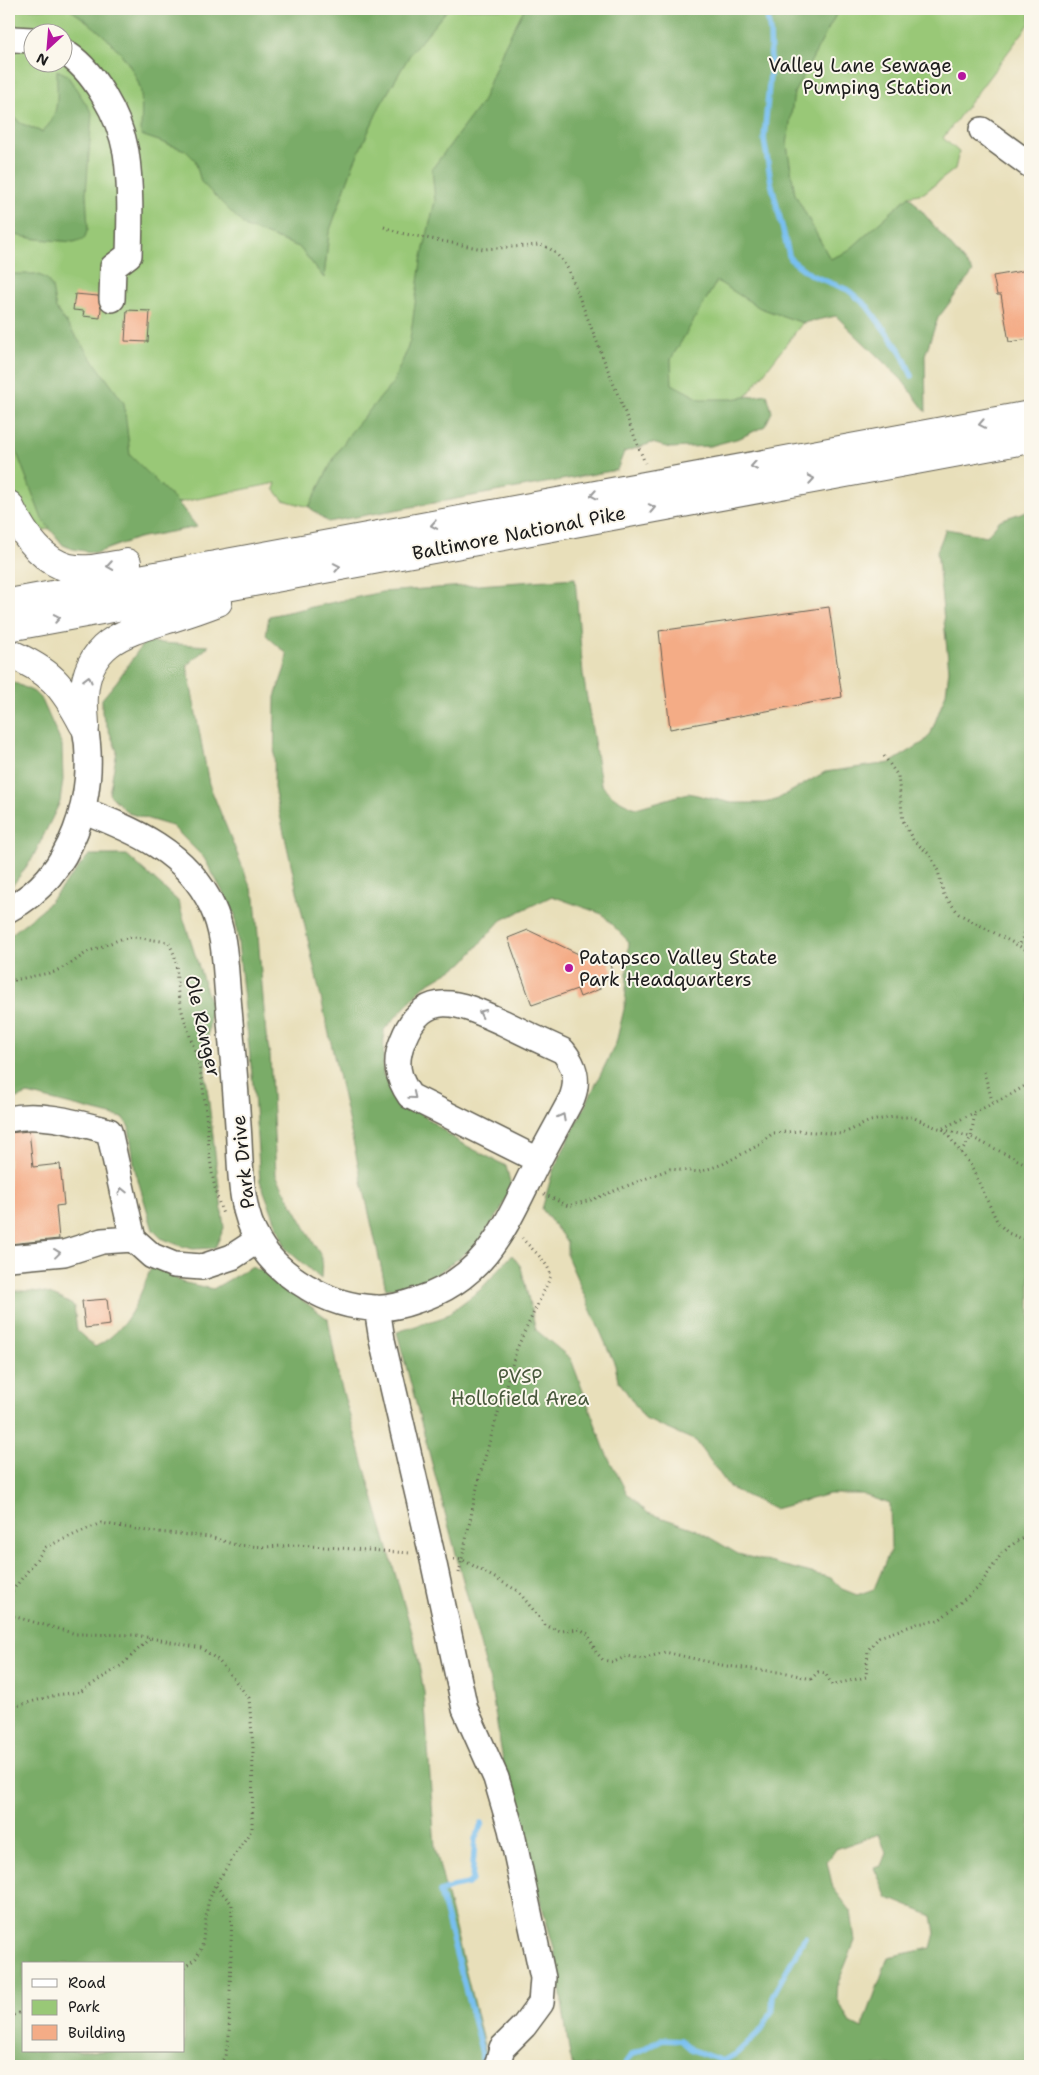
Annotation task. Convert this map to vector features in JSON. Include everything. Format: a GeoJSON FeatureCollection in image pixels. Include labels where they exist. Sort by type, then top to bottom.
{"type":"FeatureCollection","features":[{"type":"Feature","properties":{"kind":"main road","name":"Baltimore National Pike"},"geometry":{"type":"LineString","coordinates":[[9,603],[1030,415]]}},
{"type":"Feature","properties":{"kind":"main road","name":"Baltimore National Pike"},"geometry":{"type":"LineString","coordinates":[[9,627],[1030,439]]}},
{"type":"Feature","properties":{"kind":"main road"},"geometry":{"type":"LineString","coordinates":[[9,505],[38,550],[53,561],[70,568],[95,569],[185,554],[263,556]]}},
{"type":"Feature","properties":{"kind":"main road"},"geometry":{"type":"LineString","coordinates":[[85,727],[84,696],[89,673],[94,660],[106,644],[140,626],[178,616],[295,574]]}},
{"type":"Feature","properties":{"kind":"main road"},"geometry":{"type":"LineString","coordinates":[[9,653],[37,666],[57,683],[72,702],[85,727]]}},
{"type":"Feature","properties":{"kind":"street"},"geometry":{"type":"LineString","coordinates":[[72,56],[91,74],[104,97],[126,151],[130,223],[129,255],[114,267],[112,299]]}},
{"type":"Feature","properties":{"kind":"street"},"geometry":{"type":"LineString","coordinates":[[982,130],[1030,165]]}},
{"type":"Feature","properties":{"kind":"street"},"geometry":{"type":"LineString","coordinates":[[9,909],[34,893],[57,868],[75,832],[82,810],[90,765],[85,727]]}},
{"type":"Feature","properties":{"kind":"street","name":"Park Drive"},"geometry":{"type":"LineString","coordinates":[[82,810],[128,827],[163,848],[192,874],[213,908],[224,952],[244,1201],[252,1244],[282,1269],[315,1292],[348,1305],[377,1308],[400,1306],[444,1290],[480,1264],[508,1223],[538,1160],[577,1086],[570,1060],[563,1051],[465,1005],[445,1003],[428,1007],[415,1018],[406,1032],[398,1052],[396,1069],[402,1085],[410,1096],[538,1160]]}},
{"type":"Feature","properties":{"kind":"street"},"geometry":{"type":"LineString","coordinates":[[9,1119],[20,1117],[71,1121],[109,1131],[133,1238],[152,1256],[174,1265],[202,1266],[232,1257],[252,1244]]}},
{"type":"Feature","properties":{"kind":"street"},"geometry":{"type":"LineString","coordinates":[[9,1258],[64,1252],[102,1241],[133,1238]]}},
{"type":"Feature","properties":{"kind":"street"},"geometry":{"type":"LineString","coordinates":[[377,1308],[382,1340],[465,1708],[496,1778],[511,1829],[544,1978],[541,2003],[524,2026],[502,2048],[497,2066]]}},
{"type":"Feature","properties":{"kind":"path"},"geometry":{"type":"LineString","coordinates":[[384,227],[400,233],[483,249],[540,244],[559,255],[568,269],[654,484]]}},
{"type":"Feature","properties":{"kind":"path"},"geometry":{"type":"LineString","coordinates":[[884,756],[898,776],[903,821],[913,840],[930,855],[938,870],[944,895],[959,914],[1030,952]]}},
{"type":"Feature","properties":{"kind":"path"},"geometry":{"type":"LineString","coordinates":[[1020,946],[1030,919]]}},
{"type":"Feature","properties":{"kind":"path","name":"Ole Ranger"},"geometry":{"type":"LineString","coordinates":[[9,981],[54,972],[72,964],[87,952],[121,939],[134,937],[168,942],[176,955],[178,993],[200,1069],[206,1100],[214,1186],[226,1222],[252,1244]]}},
{"type":"Feature","properties":{"kind":"path"},"geometry":{"type":"LineString","coordinates":[[984,1072],[993,1104]]}},
{"type":"Feature","properties":{"kind":"path"},"geometry":{"type":"LineString","coordinates":[[942,1128],[993,1104],[1030,1083]]}},
{"type":"Feature","properties":{"kind":"path"},"geometry":{"type":"LineString","coordinates":[[961,1152],[971,1137],[975,1112]]}},
{"type":"Feature","properties":{"kind":"path"},"geometry":{"type":"LineString","coordinates":[[526,1186],[568,1206],[591,1200],[670,1169],[699,1172],[722,1164],[759,1145],[773,1133],[800,1131],[842,1134],[870,1121],[894,1117],[912,1117],[971,1137],[1030,1166]]}},
{"type":"Feature","properties":{"kind":"path"},"geometry":{"type":"LineString","coordinates":[[942,1128],[970,1164],[998,1223],[1008,1233],[1030,1242]]}},
{"type":"Feature","properties":{"kind":"path"},"geometry":{"type":"LineString","coordinates":[[458,1575],[463,1560],[478,1478],[517,1348],[552,1276],[549,1268],[540,1256],[508,1223]]}},
{"type":"Feature","properties":{"kind":"path"},"geometry":{"type":"LineString","coordinates":[[9,1595],[46,1547],[101,1523],[146,1531],[210,1537],[236,1545],[379,1549],[463,1560],[518,1591],[546,1626],[561,1631],[580,1629],[588,1634],[596,1652],[603,1660],[614,1662],[627,1656],[643,1659],[665,1652],[726,1666],[788,1673],[811,1679],[818,1672],[825,1673],[832,1685],[866,1678],[868,1650],[879,1637],[917,1624],[939,1620],[978,1588],[1002,1553],[1017,1540],[1030,1536]]}},
{"type":"Feature","properties":{"kind":"path"},"geometry":{"type":"LineString","coordinates":[[9,1615],[76,1634],[151,1637],[201,1648],[218,1660],[249,1698],[253,1746],[252,1829],[215,1885],[208,1903],[202,1947],[196,1958],[185,1967]]}},
{"type":"Feature","properties":{"kind":"path"},"geometry":{"type":"LineString","coordinates":[[9,1708],[56,1695],[80,1692],[122,1665],[151,1637]]}},
{"type":"Feature","properties":{"kind":"path"},"geometry":{"type":"LineString","coordinates":[[215,1885],[232,1904],[229,2037],[225,2056],[219,2066]]}},
{"type":"Feature","properties":{"kind":"path"},"geometry":{"type":"LineString","coordinates":[[9,2017],[22,2012]]}},
{"type":"Feature","properties":{"kind":"green space"},"geometry":{"type":"Polygon","coordinates":[[[9,9],[1030,9],[1030,23],[943,138],[959,152],[955,169],[924,193],[909,196],[876,227],[725,424],[327,472],[309,507],[283,500],[274,489],[276,483],[9,537],[9,9]]]}},
{"type":"Feature","properties":{"kind":"green space"},"geometry":{"type":"Polygon","coordinates":[[[69,9],[448,9],[411,53],[380,106],[354,163],[329,233],[324,278],[299,247],[246,227],[201,182],[195,160],[185,150],[141,135],[141,93],[129,64],[101,33],[69,9]]]}},
{"type":"Feature","properties":{"kind":"green space"},"geometry":{"type":"Polygon","coordinates":[[[524,9],[839,9],[794,93],[787,145],[795,194],[830,259],[847,252],[909,196],[973,272],[938,318],[925,355],[926,412],[902,380],[836,316],[803,323],[760,308],[717,281],[671,359],[672,384],[700,399],[731,399],[767,394],[772,412],[765,426],[740,438],[710,446],[670,448],[652,443],[624,452],[617,470],[328,522],[309,507],[335,456],[351,432],[392,384],[406,353],[410,340],[421,261],[435,201],[432,169],[482,102],[504,47],[524,9]]]}},
{"type":"Feature","properties":{"kind":"green space"},"geometry":{"type":"Polygon","coordinates":[[[57,72],[61,72],[67,75],[92,113],[86,193],[88,229],[84,239],[74,242],[37,239],[9,234],[9,110],[20,123],[42,132],[53,118],[57,95],[57,72]]]}},
{"type":"Feature","properties":{"kind":"green space"},"geometry":{"type":"Polygon","coordinates":[[[9,274],[36,274],[46,278],[52,287],[56,309],[124,403],[130,455],[180,505],[197,527],[138,538],[96,553],[73,549],[63,545],[42,519],[9,432],[9,274]]]}},
{"type":"Feature","properties":{"kind":"green space","name":"PVSP Hollofield Area"},"geometry":{"type":"Polygon","coordinates":[[[1030,510],[1030,2066],[573,2066],[554,1948],[507,1785],[490,1682],[397,1332],[444,1317],[480,1290],[512,1255],[521,1267],[536,1330],[571,1359],[606,1453],[627,1493],[648,1513],[695,1529],[738,1554],[831,1578],[842,1589],[857,1595],[874,1589],[891,1548],[890,1504],[861,1494],[829,1494],[774,1509],[730,1488],[696,1441],[645,1419],[618,1380],[615,1365],[567,1256],[567,1242],[542,1209],[553,1171],[616,1043],[625,1005],[629,942],[602,914],[552,896],[500,921],[463,963],[424,986],[384,1030],[383,1075],[407,1103],[459,1142],[506,1166],[511,1186],[500,1212],[474,1247],[423,1284],[386,1289],[274,788],[275,697],[285,668],[287,654],[266,635],[269,616],[382,592],[575,578],[583,674],[601,784],[605,789],[617,799],[636,808],[688,793],[732,803],[764,803],[776,800],[825,772],[890,763],[924,742],[931,733],[946,693],[949,670],[937,551],[946,529],[987,536],[1000,520],[1030,510]],[[879,1834],[836,1849],[827,1862],[833,1888],[851,1911],[855,1941],[838,1983],[837,1998],[850,2023],[862,2029],[888,1957],[931,1948],[935,1933],[932,1916],[888,1898],[874,1868],[881,1866],[886,1853],[879,1834]]]}},
{"type":"Feature","properties":{"kind":"green space"},"geometry":{"type":"Polygon","coordinates":[[[144,642],[209,646],[187,665],[209,784],[255,898],[266,1035],[270,1055],[276,1175],[322,1258],[321,1279],[286,1249],[260,1181],[254,1094],[235,914],[204,858],[172,826],[128,813],[109,794],[117,751],[102,713],[102,699],[144,642]]]}},
{"type":"Feature","properties":{"kind":"green space"},"geometry":{"type":"Polygon","coordinates":[[[9,680],[34,692],[42,700],[62,745],[63,780],[60,802],[32,859],[9,888],[9,680]]]}},
{"type":"Feature","properties":{"kind":"green space"},"geometry":{"type":"Polygon","coordinates":[[[89,855],[127,855],[178,901],[211,1005],[205,1070],[224,1228],[215,1248],[193,1249],[181,1246],[161,1238],[153,1230],[135,1170],[129,1127],[123,1118],[28,1094],[9,1101],[9,936],[45,907],[89,855]]]}},
{"type":"Feature","properties":{"kind":"green space"},"geometry":{"type":"Polygon","coordinates":[[[152,1265],[163,1268],[181,1282],[213,1289],[251,1267],[264,1272],[328,1319],[338,1375],[414,1639],[424,1692],[435,1847],[489,2066],[9,2066],[9,1291],[43,1292],[74,1306],[77,1331],[95,1347],[116,1332],[125,1322],[137,1301],[152,1265]]]}},
{"type":"Feature","properties":{"kind":"building"},"geometry":{"type":"Polygon","coordinates":[[[1028,270],[1030,339],[1009,342],[1001,295],[997,295],[993,276],[1028,270]]]}},
{"type":"Feature","properties":{"kind":"building"},"geometry":{"type":"Polygon","coordinates":[[[75,294],[98,296],[101,308],[100,318],[83,316],[84,311],[73,310],[75,294]]]}},
{"type":"Feature","properties":{"kind":"building"},"geometry":{"type":"Polygon","coordinates":[[[127,310],[150,311],[148,342],[125,341],[127,310]]]}},
{"type":"Feature","properties":{"kind":"building"},"geometry":{"type":"Polygon","coordinates":[[[829,607],[842,697],[670,729],[659,631],[829,607]]]}},
{"type":"Feature","properties":{"kind":"building","name":"Patapsco Valley State Park Headquarters"},"geometry":{"type":"Polygon","coordinates":[[[528,930],[591,960],[606,954],[614,976],[598,982],[600,989],[580,997],[577,989],[532,1005],[508,938],[528,930]]]}},
{"type":"Feature","properties":{"kind":"building"},"geometry":{"type":"Polygon","coordinates":[[[29,1131],[33,1167],[60,1164],[64,1205],[56,1206],[59,1239],[9,1244],[9,1133],[29,1131]]]}},
{"type":"Feature","properties":{"kind":"building"},"geometry":{"type":"Polygon","coordinates":[[[107,1299],[110,1325],[85,1328],[82,1301],[107,1299]]]}},
{"type":"Feature","properties":{"kind":"waterway"},"geometry":{"type":"LineString","coordinates":[[766,9],[770,32],[771,64],[764,139],[771,182],[790,259],[811,275],[848,290],[867,306],[901,352],[912,376]]}},
{"type":"Feature","properties":{"kind":"waterway"},"geometry":{"type":"LineString","coordinates":[[482,1823],[475,1839],[472,1880],[468,1884],[440,1892],[482,2053],[482,2066]]}},
{"type":"Feature","properties":{"kind":"waterway"},"geometry":{"type":"LineString","coordinates":[[623,2066],[631,2055],[663,2039],[681,2040],[692,2050],[723,2061],[737,2053],[762,2029],[772,2011],[773,1995],[805,1937]]}},
{"type":"Feature","properties":{"kind":"place","name":"Valley Lane Sewage Pumping Station"},"geometry":{"type":"Point","coordinates":[962,76]}},
{"type":"Feature","properties":{"kind":"place","name":"Patapsco Valley State Park Headquarters"},"geometry":{"type":"Point","coordinates":[569,968]}}]}
